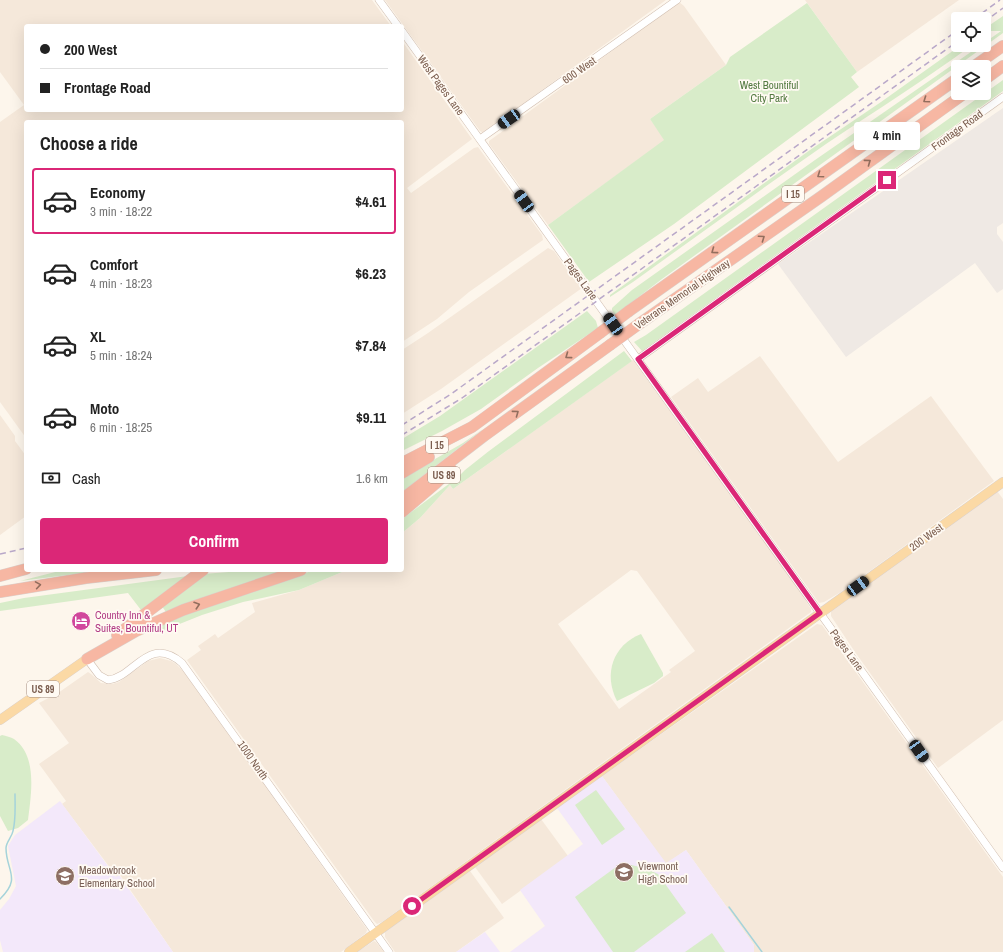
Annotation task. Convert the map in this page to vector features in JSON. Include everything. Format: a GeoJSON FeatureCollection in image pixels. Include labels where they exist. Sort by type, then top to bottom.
{"type":"FeatureCollection","features":[{"type":"Feature","properties":{"kind":"highway"},"geometry":{"type":"LineString","coordinates":[[983,60],[1003,46]]}},
{"type":"Feature","properties":{"kind":"highway"},"geometry":{"type":"LineString","coordinates":[[991,75],[1003,66]]}},
{"type":"Feature","properties":{"kind":"highway","name":"Veterans Memorial Highway"},"geometry":{"type":"LineString","coordinates":[[404,461],[472,427],[629,311],[951,83]]}},
{"type":"Feature","properties":{"kind":"highway","name":"Veterans Memorial Highway"},"geometry":{"type":"LineString","coordinates":[[404,497],[484,436],[639,324],[822,196],[955,100]]}},
{"type":"Feature","properties":{"kind":"highway","name":"US 89"},"geometry":{"type":"LineString","coordinates":[[404,472],[441,449],[472,427]]}},
{"type":"Feature","properties":{"kind":"highway","name":"US 89"},"geometry":{"type":"LineString","coordinates":[[404,510],[436,484],[484,436]]}},
{"type":"Feature","properties":{"kind":"highway"},"geometry":{"type":"LineString","coordinates":[[0,576],[24,570]]}},
{"type":"Feature","properties":{"kind":"highway"},"geometry":{"type":"LineString","coordinates":[[0,592],[86,578],[138,572]]}},
{"type":"Feature","properties":{"kind":"highway","name":"US 89"},"geometry":{"type":"LineString","coordinates":[[87,658],[200,572]]}},
{"type":"Feature","properties":{"kind":"highway","name":"US 89"},"geometry":{"type":"LineString","coordinates":[[87,658],[136,631],[182,610],[295,572]]}},
{"type":"Feature","properties":{"kind":"main road","name":"200 West"},"geometry":{"type":"LineString","coordinates":[[820,613],[1003,482]]}},
{"type":"Feature","properties":{"kind":"main road"},"geometry":{"type":"LineString","coordinates":[[349,952],[820,613]]}},
{"type":"Feature","properties":{"kind":"main road","name":"US 89"},"geometry":{"type":"LineString","coordinates":[[0,720],[87,658]]}},
{"type":"Feature","properties":{"kind":"street"},"geometry":{"type":"LineString","coordinates":[[379,0],[397,24]]}},
{"type":"Feature","properties":{"kind":"street","name":"600 West"},"geometry":{"type":"LineString","coordinates":[[480,139],[677,0]]}},
{"type":"Feature","properties":{"kind":"street","name":"West Pages Lane"},"geometry":{"type":"LineString","coordinates":[[404,34],[480,139]]}},
{"type":"Feature","properties":{"kind":"street","name":"Frontage Road"},"geometry":{"type":"LineString","coordinates":[[638,359],[1003,97]]}},
{"type":"Feature","properties":{"kind":"street","name":"Pages Lane"},"geometry":{"type":"LineString","coordinates":[[480,139],[1003,868]]}},
{"type":"Feature","properties":{"kind":"street","name":"1000 North"},"geometry":{"type":"LineString","coordinates":[[87,658],[99,675],[108,680],[116,678],[142,659],[153,654],[168,654],[182,663],[389,952]]}},
{"type":"Feature","properties":{"kind":"shaded area"},"geometry":{"type":"Polygon","coordinates":[[[0,0],[372,0],[390,24],[24,24],[24,105],[0,72],[0,0]]]}},
{"type":"Feature","properties":{"kind":"shaded area"},"geometry":{"type":"Polygon","coordinates":[[[385,0],[666,0],[483,133],[480,131],[404,26],[404,24],[402,24],[385,0]]]}},
{"type":"Feature","properties":{"kind":"shaded area"},"geometry":{"type":"Polygon","coordinates":[[[805,0],[959,0],[857,72],[805,0]]]}},
{"type":"Feature","properties":{"kind":"shaded area"},"geometry":{"type":"Polygon","coordinates":[[[679,2],[684,6],[726,65],[650,119],[665,140],[548,225],[489,144],[489,141],[679,2]]]}},
{"type":"Feature","properties":{"kind":"shaded area"},"geometry":{"type":"Polygon","coordinates":[[[404,44],[472,139],[407,188],[411,193],[474,148],[478,147],[542,235],[543,240],[469,292],[437,319],[404,341],[404,120],[24,120],[24,435],[0,402],[0,122],[24,105],[24,112],[404,112],[404,44]]]}},
{"type":"Feature","properties":{"kind":"shaded area"},"geometry":{"type":"Polygon","coordinates":[[[1003,108],[1003,223],[997,227],[997,234],[1003,242],[1003,289],[997,293],[975,263],[846,357],[778,264],[1003,108]]]}},
{"type":"Feature","properties":{"kind":"shaded area"},"geometry":{"type":"Polygon","coordinates":[[[548,248],[554,251],[582,288],[441,389],[404,413],[404,349],[548,248]]]}},
{"type":"Feature","properties":{"kind":"shaded area"},"geometry":{"type":"Polygon","coordinates":[[[760,356],[838,462],[931,396],[994,481],[841,592],[824,602],[819,603],[671,397],[698,378],[708,392],[760,356]]]}},
{"type":"Feature","properties":{"kind":"shaded area"},"geometry":{"type":"Polygon","coordinates":[[[633,360],[799,590],[811,609],[811,612],[382,922],[377,924],[187,660],[201,650],[198,646],[215,634],[218,638],[255,612],[252,603],[299,590],[342,572],[404,572],[404,531],[420,518],[450,485],[453,489],[633,360]],[[631,570],[558,624],[619,709],[671,672],[669,670],[695,651],[637,571],[631,570]]]}},
{"type":"Feature","properties":{"kind":"shaded area"},"geometry":{"type":"Polygon","coordinates":[[[0,415],[15,436],[15,441],[24,453],[24,517],[0,535],[0,415]]]}},
{"type":"Feature","properties":{"kind":"shaded area"},"geometry":{"type":"Polygon","coordinates":[[[997,491],[1003,499],[1003,720],[938,768],[855,652],[831,616],[831,611],[997,491]]]}},
{"type":"Feature","properties":{"kind":"shaded area"},"geometry":{"type":"Polygon","coordinates":[[[817,624],[822,625],[1003,877],[1003,952],[754,952],[754,945],[686,850],[666,864],[602,776],[817,624]]]}},
{"type":"Feature","properties":{"kind":"shaded area"},"geometry":{"type":"Polygon","coordinates":[[[160,658],[171,661],[184,672],[366,928],[366,933],[341,952],[173,952],[120,875],[117,877],[62,804],[66,801],[39,764],[69,743],[39,703],[58,693],[88,672],[101,683],[112,684],[119,682],[148,661],[160,658]]]}},
{"type":"Feature","properties":{"kind":"shaded area","name":"Viewmont High School"},"geometry":{"type":"Polygon","coordinates":[[[602,776],[666,863],[686,850],[754,945],[754,952],[510,952],[545,926],[520,890],[583,844],[557,808],[602,776]]]}},
{"type":"Feature","properties":{"kind":"shaded area","name":"Meadowbrook Elementary School"},"geometry":{"type":"Polygon","coordinates":[[[60,801],[116,877],[119,875],[173,952],[3,952],[0,940],[0,910],[9,899],[16,886],[8,846],[15,835],[60,801]]]}},
{"type":"Feature","properties":{"kind":"shaded area"},"geometry":{"type":"Polygon","coordinates":[[[541,819],[568,856],[502,904],[475,867],[541,819]]]}},
{"type":"Feature","properties":{"kind":"shaded area"},"geometry":{"type":"Polygon","coordinates":[[[470,871],[504,918],[456,952],[395,952],[385,937],[385,932],[470,871]]]}},
{"type":"Feature","properties":{"kind":"shaded area"},"geometry":{"type":"Polygon","coordinates":[[[485,932],[500,952],[456,952],[485,932]]]}},
{"type":"Feature","properties":{"kind":"shaded area"},"geometry":{"type":"Polygon","coordinates":[[[374,941],[384,952],[357,952],[374,941]]]}},
{"type":"Feature","properties":{"kind":"green space","name":"West Bountiful City Park"},"geometry":{"type":"Polygon","coordinates":[[[807,3],[857,72],[851,77],[859,87],[674,224],[589,282],[548,225],[664,140],[650,119],[726,65],[730,57],[807,3]]]}},
{"type":"Feature","properties":{"kind":"green space"},"geometry":{"type":"Polygon","coordinates":[[[1003,16],[1003,33],[991,42],[991,38],[1001,31],[991,31],[991,24],[1003,16]]]}},
{"type":"Feature","properties":{"kind":"green space"},"geometry":{"type":"Polygon","coordinates":[[[951,52],[962,52],[826,144],[610,297],[610,295],[810,150],[951,52]]]}},
{"type":"Feature","properties":{"kind":"green space"},"geometry":{"type":"Polygon","coordinates":[[[971,52],[977,52],[966,60],[959,60],[971,52]]]}},
{"type":"Feature","properties":{"kind":"green space"},"geometry":{"type":"Polygon","coordinates":[[[951,66],[951,71],[662,279],[615,315],[612,308],[632,290],[951,66]]]}},
{"type":"Feature","properties":{"kind":"green space"},"geometry":{"type":"Polygon","coordinates":[[[1003,80],[1003,91],[991,100],[991,89],[1003,80]]]}},
{"type":"Feature","properties":{"kind":"green space"},"geometry":{"type":"Polygon","coordinates":[[[975,100],[991,100],[642,351],[634,342],[646,335],[975,100]]]}},
{"type":"Feature","properties":{"kind":"green space"},"geometry":{"type":"Polygon","coordinates":[[[587,311],[596,321],[598,328],[538,368],[481,409],[404,450],[404,438],[440,416],[587,311]]]}},
{"type":"Feature","properties":{"kind":"green space"},"geometry":{"type":"Polygon","coordinates":[[[624,351],[632,361],[453,489],[450,485],[420,518],[404,531],[404,518],[458,477],[489,451],[624,351]]]}},
{"type":"Feature","properties":{"kind":"green space"},"geometry":{"type":"Polygon","coordinates":[[[483,429],[404,490],[404,477],[463,443],[483,429]]]}},
{"type":"Feature","properties":{"kind":"green space"},"geometry":{"type":"Polygon","coordinates":[[[55,572],[92,572],[20,581],[55,572]]]}},
{"type":"Feature","properties":{"kind":"green space"},"geometry":{"type":"Polygon","coordinates":[[[228,572],[283,572],[166,612],[161,605],[203,574],[228,572]]]}},
{"type":"Feature","properties":{"kind":"green space"},"geometry":{"type":"Polygon","coordinates":[[[308,572],[342,572],[299,590],[243,602],[150,634],[153,628],[172,618],[308,572]]]}},
{"type":"Feature","properties":{"kind":"green space"},"geometry":{"type":"Polygon","coordinates":[[[188,576],[141,610],[128,593],[0,611],[0,603],[24,598],[188,576]]]}},
{"type":"Feature","properties":{"kind":"green space"},"geometry":{"type":"Polygon","coordinates":[[[641,634],[663,673],[663,676],[654,683],[617,701],[611,681],[613,662],[623,645],[641,634]]]}},
{"type":"Feature","properties":{"kind":"green space"},"geometry":{"type":"Polygon","coordinates":[[[2,735],[13,738],[22,746],[27,755],[31,776],[28,820],[18,828],[8,831],[0,816],[0,736],[2,735]]]}},
{"type":"Feature","properties":{"kind":"green space"},"geometry":{"type":"Polygon","coordinates":[[[596,790],[625,829],[602,845],[575,805],[596,790]]]}},
{"type":"Feature","properties":{"kind":"green space"},"geometry":{"type":"Polygon","coordinates":[[[631,865],[645,868],[658,874],[686,913],[634,952],[613,952],[575,897],[616,867],[631,865]]]}},
{"type":"Feature","properties":{"kind":"green space"},"geometry":{"type":"Polygon","coordinates":[[[712,933],[725,952],[685,952],[712,933]]]}},
{"type":"Feature","properties":{"kind":"waterway"},"geometry":{"type":"LineString","coordinates":[[0,899],[7,892],[12,880],[6,848],[14,826],[15,794]]}},
{"type":"Feature","properties":{"kind":"waterway"},"geometry":{"type":"LineString","coordinates":[[729,907],[762,952]]}},
{"type":"Feature","properties":{"kind":"railway"},"geometry":{"type":"LineString","coordinates":[[984,12],[1000,0]]}},
{"type":"Feature","properties":{"kind":"railway"},"geometry":{"type":"LineString","coordinates":[[991,17],[1003,8]]}},
{"type":"Feature","properties":{"kind":"railway"},"geometry":{"type":"LineString","coordinates":[[404,424],[451,394],[951,35]]}},
{"type":"Feature","properties":{"kind":"railway"},"geometry":{"type":"LineString","coordinates":[[404,434],[462,398],[951,46]]}},
{"type":"Feature","properties":{"kind":"railway"},"geometry":{"type":"LineString","coordinates":[[0,554],[24,548]]}},
{"type":"Feature","properties":{"kind":"place","name":"Country Inn & Suites, Bountiful, UT"},"geometry":{"type":"Point","coordinates":[81,621]}},
{"type":"Feature","properties":{"kind":"place","name":"Viewmont High School"},"geometry":{"type":"Point","coordinates":[624,872]}},
{"type":"Feature","properties":{"kind":"place","name":"Meadowbrook Elementary School"},"geometry":{"type":"Point","coordinates":[65,876]}},
{"type":"Feature","properties":{"kind":"route"},"geometry":{"type":"LineString","coordinates":[[412,906],[820,613],[638,359],[887,180]]}}]}
